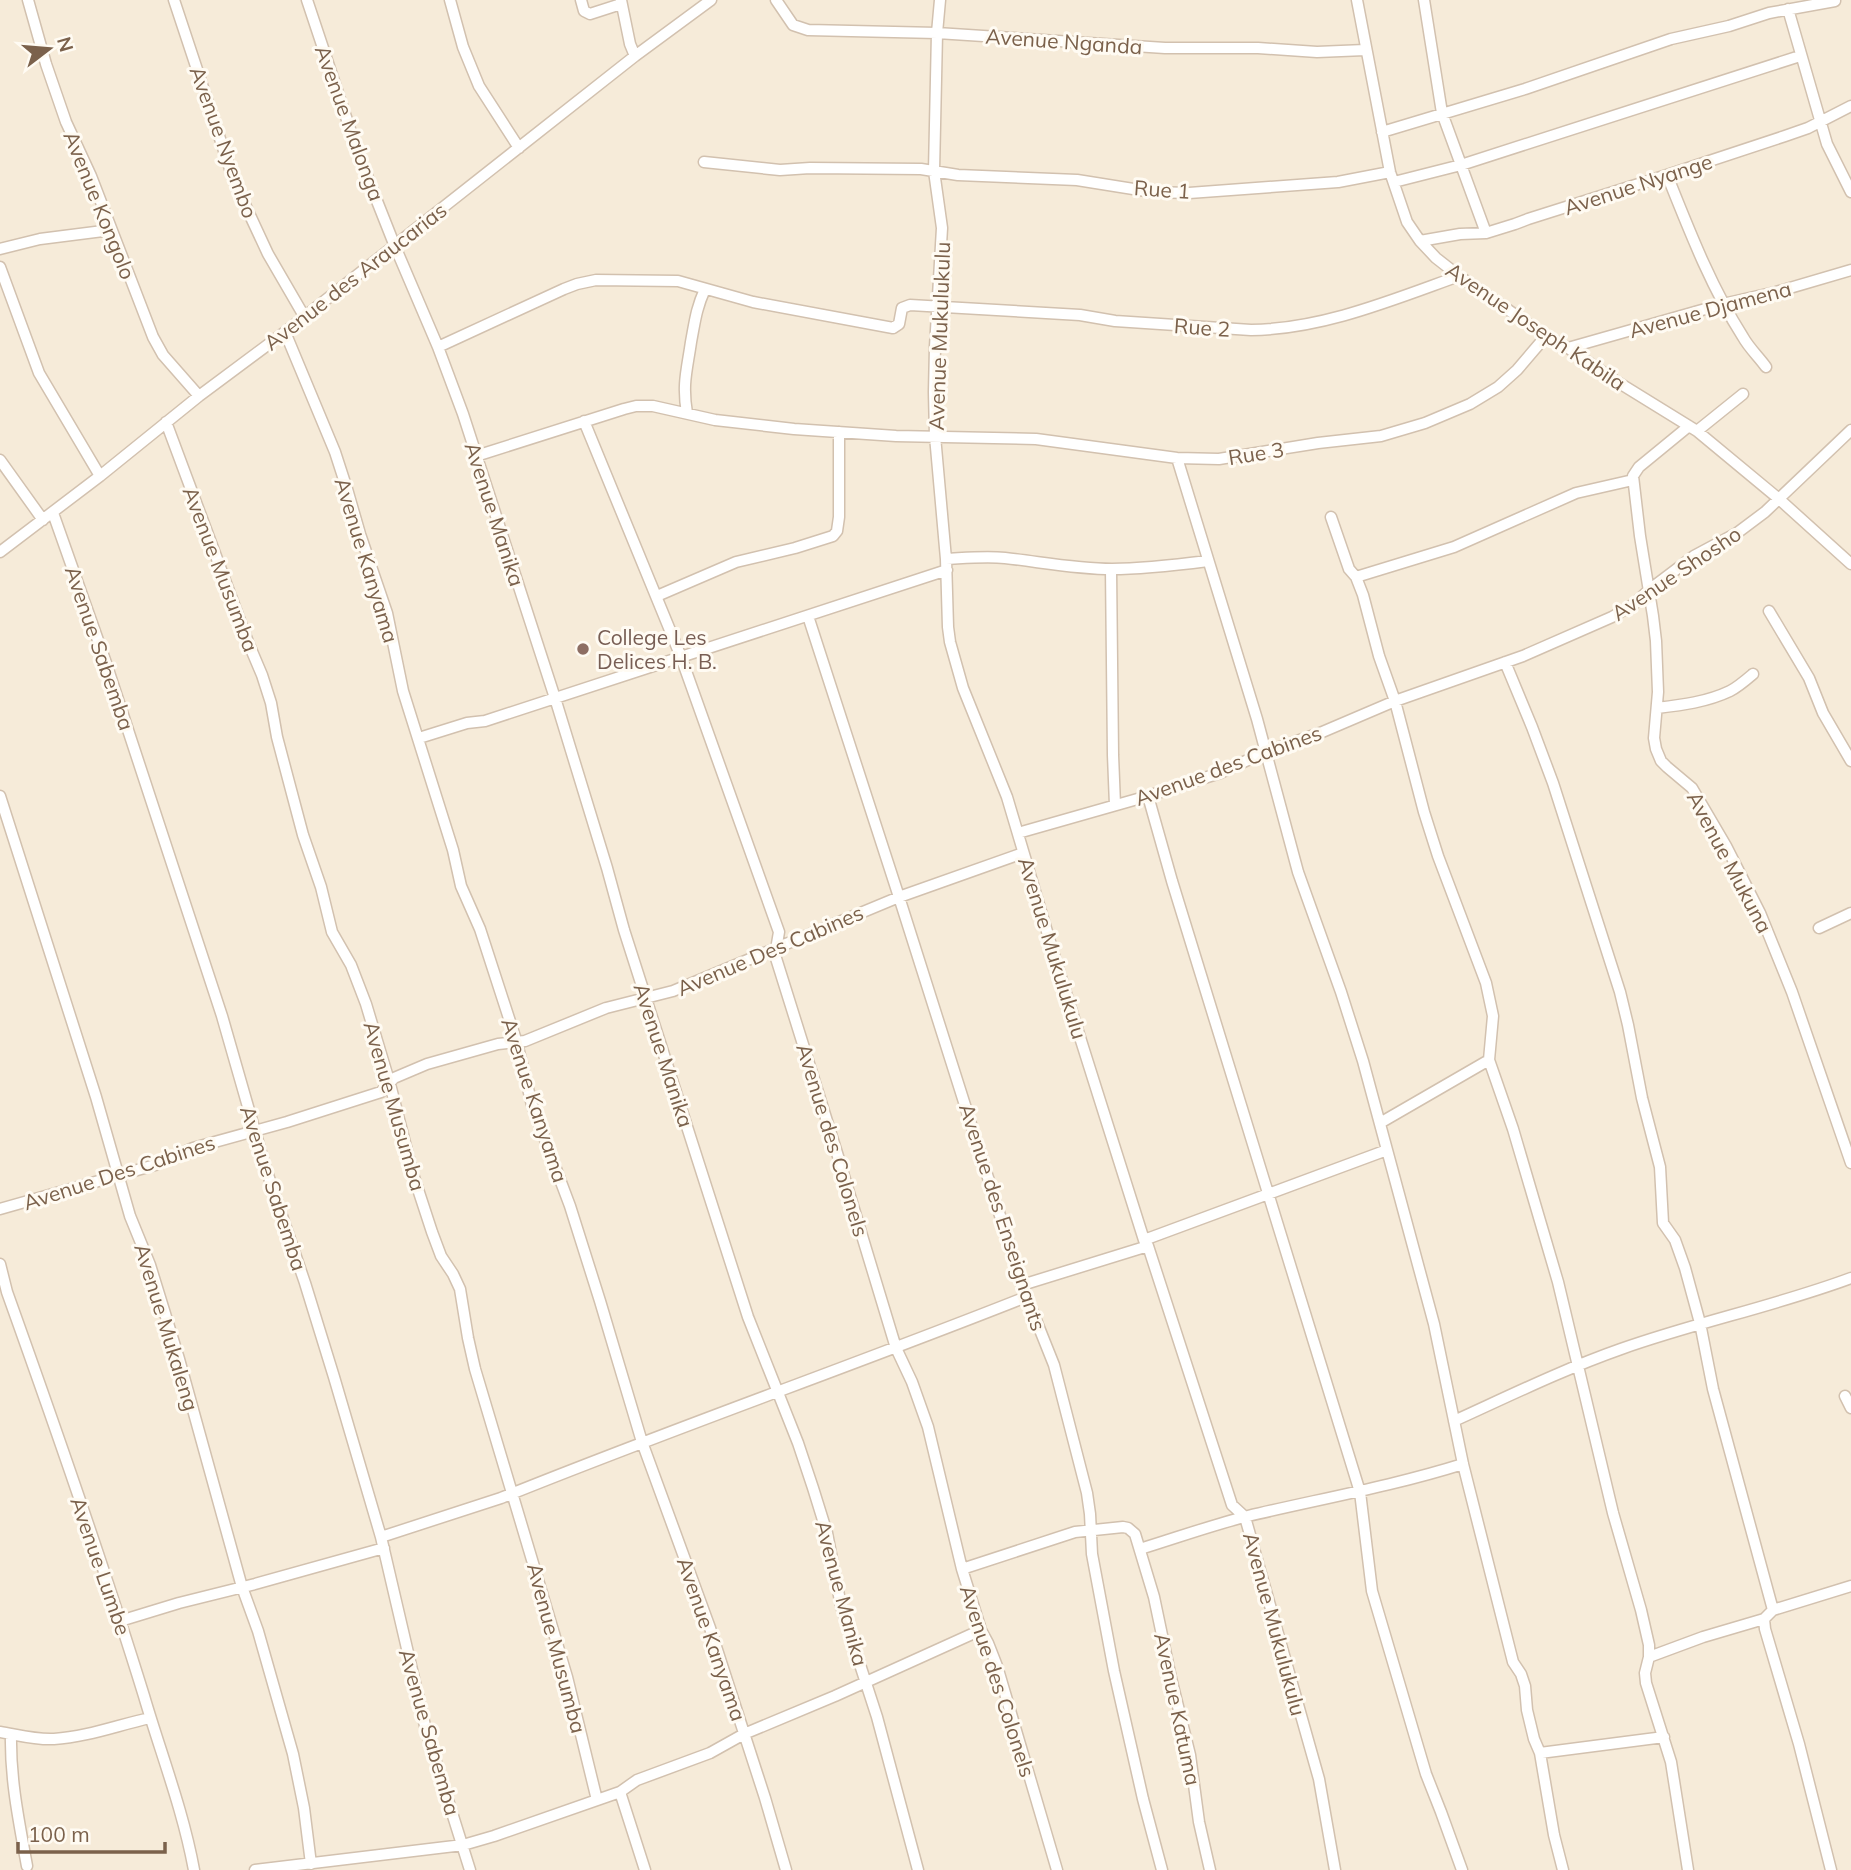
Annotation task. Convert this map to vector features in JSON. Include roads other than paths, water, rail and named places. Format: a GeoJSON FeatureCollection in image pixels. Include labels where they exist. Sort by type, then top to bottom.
{"type":"FeatureCollection","features":[{"type":"Feature","properties":{"kind":"street","name":"Avenue Kongolo"},"geometry":{"type":"LineString","coordinates":[[28,0],[66,122],[153,337],[163,355],[199,396]]}},
{"type":"Feature","properties":{"kind":"street","name":"Avenue Nyembo"},"geometry":{"type":"LineString","coordinates":[[174,0],[233,181],[268,254],[304,316]]}},
{"type":"Feature","properties":{"kind":"street","name":"Avenue Malonga"},"geometry":{"type":"LineString","coordinates":[[307,0],[358,153],[394,244]]}},
{"type":"Feature","properties":{"kind":"street"},"geometry":{"type":"LineString","coordinates":[[450,0],[463,47],[479,86],[519,148]]}},
{"type":"Feature","properties":{"kind":"street"},"geometry":{"type":"LineString","coordinates":[[581,0],[584,11],[590,14],[621,2],[635,56]]}},
{"type":"Feature","properties":{"kind":"street","name":"Avenue des Araucarias"},"geometry":{"type":"LineString","coordinates":[[0,552],[635,56],[711,0]]}},
{"type":"Feature","properties":{"kind":"street","name":"Avenue Nganda"},"geometry":{"type":"LineString","coordinates":[[776,0],[793,25],[802,29],[937,33],[1166,48],[1258,48],[1317,52],[1365,50]]}},
{"type":"Feature","properties":{"kind":"street","name":"Avenue Mukulukulu"},"geometry":{"type":"LineString","coordinates":[[940,0],[934,170],[943,228],[934,347],[934,436],[947,570],[948,627],[957,666],[974,716],[1003,784],[1146,1243],[1232,1505],[1245,1517],[1319,1779],[1335,1870]]}},
{"type":"Feature","properties":{"kind":"street","name":"Avenue Joseph Kabila"},"geometry":{"type":"LineString","coordinates":[[1357,0],[1392,177],[1407,222],[1420,241],[1459,276],[1546,336],[1569,348],[1693,429],[1779,499],[1851,564]]}},
{"type":"Feature","properties":{"kind":"street"},"geometry":{"type":"LineString","coordinates":[[1424,0],[1442,113],[1486,233]]}},
{"type":"Feature","properties":{"kind":"street"},"geometry":{"type":"LineString","coordinates":[[1382,132],[1525,89],[1671,39],[1788,9],[1835,1]]}},
{"type":"Feature","properties":{"kind":"street"},"geometry":{"type":"LineString","coordinates":[[1788,9],[1827,144],[1851,192]]}},
{"type":"Feature","properties":{"kind":"street","name":"Rue 1"},"geometry":{"type":"LineString","coordinates":[[704,162],[780,170],[934,170],[958,176],[1077,180],[1152,192],[1189,193],[1392,177],[1461,165],[1800,57]]}},
{"type":"Feature","properties":{"kind":"street","name":"Avenue Nyange"},"geometry":{"type":"LineString","coordinates":[[1420,241],[1460,234],[1486,233],[1808,128],[1851,106]]}},
{"type":"Feature","properties":{"kind":"street"},"geometry":{"type":"LineString","coordinates":[[1667,176],[1723,304],[1744,340],[1766,367]]}},
{"type":"Feature","properties":{"kind":"street"},"geometry":{"type":"LineString","coordinates":[[0,249],[40,239],[111,230]]}},
{"type":"Feature","properties":{"kind":"street","name":"Avenue Manika"},"geometry":{"type":"LineString","coordinates":[[394,244],[438,347],[476,456],[555,698],[624,930],[748,1317],[820,1510],[841,1605],[877,1717],[918,1870]]}},
{"type":"Feature","properties":{"kind":"street"},"geometry":{"type":"LineString","coordinates":[[0,267],[39,373],[100,476]]}},
{"type":"Feature","properties":{"kind":"street","name":"Avenue Djamena"},"geometry":{"type":"LineString","coordinates":[[1569,348],[1851,270]]}},
{"type":"Feature","properties":{"kind":"street","name":"Rue 2"},"geometry":{"type":"LineString","coordinates":[[705,289],[753,302],[893,328],[899,324],[904,306],[910,305],[1273,330],[1348,314],[1459,276]]}},
{"type":"Feature","properties":{"kind":"street"},"geometry":{"type":"LineString","coordinates":[[438,347],[586,281],[678,281],[705,289],[696,308],[685,372],[687,413]]}},
{"type":"Feature","properties":{"kind":"street","name":"Avenue Kanyama"},"geometry":{"type":"LineString","coordinates":[[285,332],[339,464],[387,613],[403,691],[453,850],[464,896],[480,929],[517,1043],[532,1105],[569,1206],[642,1442],[710,1628],[786,1870]]}},
{"type":"Feature","properties":{"kind":"street","name":"Rue 3"},"geometry":{"type":"LineString","coordinates":[[476,456],[636,406],[653,406],[715,420],[839,432],[1049,440],[1177,458],[1234,457],[1381,436],[1416,426],[1470,404],[1499,387],[1525,362],[1546,336]]}},
{"type":"Feature","properties":{"kind":"street"},"geometry":{"type":"LineString","coordinates":[[1356,577],[1454,547],[1576,493],[1633,480],[1636,471],[1743,394]]}},
{"type":"Feature","properties":{"kind":"street","name":"Avenue des Colonels"},"geometry":{"type":"LineString","coordinates":[[584,421],[681,657],[779,932],[775,955],[896,1348],[928,1427],[962,1569],[981,1630],[997,1666],[1057,1870]]}},
{"type":"Feature","properties":{"kind":"street","name":"Avenue Musumba"},"geometry":{"type":"LineString","coordinates":[[166,422],[262,675],[303,835],[321,887],[332,932],[351,965],[366,1004],[413,1174],[432,1232],[460,1289],[475,1369],[567,1677],[597,1800]]}},
{"type":"Feature","properties":{"kind":"street","name":"Avenue Shosho"},"geometry":{"type":"LineString","coordinates":[[1395,701],[1505,662],[1612,617],[1634,604],[1694,556],[1737,533],[1765,512],[1851,429]]}},
{"type":"Feature","properties":{"kind":"street"},"geometry":{"type":"LineString","coordinates":[[657,596],[736,562],[833,536],[837,531],[839,517],[839,432]]}},
{"type":"Feature","properties":{"kind":"street"},"geometry":{"type":"LineString","coordinates":[[1177,458],[1298,872],[1341,992],[1380,1123],[1434,1324],[1463,1464],[1513,1662],[1525,1686],[1531,1726],[1540,1754],[1563,1870]]}},
{"type":"Feature","properties":{"kind":"street"},"geometry":{"type":"LineString","coordinates":[[0,460],[43,520]]}},
{"type":"Feature","properties":{"kind":"street","name":"Avenue Mukuna"},"geometry":{"type":"LineString","coordinates":[[1633,480],[1656,641],[1658,692],[1654,738],[1661,761],[1692,788],[1726,846],[1760,913],[1792,992],[1851,1163]]}},
{"type":"Feature","properties":{"kind":"street","name":"Avenue Sabemba"},"geometry":{"type":"LineString","coordinates":[[52,513],[106,663],[218,1004],[255,1131],[320,1330],[382,1543],[426,1730],[470,1870]]}},
{"type":"Feature","properties":{"kind":"street"},"geometry":{"type":"LineString","coordinates":[[1331,517],[1349,569],[1356,577],[1363,595],[1438,856],[1491,1001],[1493,1016],[1489,1060],[1502,1094],[1558,1282],[1613,1513],[1641,1610],[1649,1644],[1646,1683],[1675,1779],[1688,1870]]}},
{"type":"Feature","properties":{"kind":"street"},"geometry":{"type":"LineString","coordinates":[[946,559],[985,557],[1111,569],[1208,561]]}},
{"type":"Feature","properties":{"kind":"street"},"geometry":{"type":"LineString","coordinates":[[1111,569],[1115,805]]}},
{"type":"Feature","properties":{"kind":"street"},"geometry":{"type":"LineString","coordinates":[[419,738],[467,723],[485,721],[947,570]]}},
{"type":"Feature","properties":{"kind":"street"},"geometry":{"type":"LineString","coordinates":[[1769,611],[1809,678],[1823,713],[1851,761]]}},
{"type":"Feature","properties":{"kind":"street","name":"Avenue des Enseignants"},"geometry":{"type":"LineString","coordinates":[[808,616],[1021,1285],[1054,1365],[1087,1493],[1094,1566],[1114,1671],[1147,1819],[1162,1870]]}},
{"type":"Feature","properties":{"kind":"street"},"geometry":{"type":"LineString","coordinates":[[1505,662],[1553,783],[1612,966],[1628,1025],[1642,1098],[1659,1158],[1662,1223],[1673,1237],[1682,1258],[1700,1324],[1713,1389],[1773,1610]]}},
{"type":"Feature","properties":{"kind":"street"},"geometry":{"type":"LineString","coordinates":[[1657,708],[1688,705],[1716,697],[1732,690],[1753,674]]}},
{"type":"Feature","properties":{"kind":"street","name":"Avenue des Cabines"},"geometry":{"type":"LineString","coordinates":[[1018,833],[1220,773],[1265,752],[1320,733],[1395,701]]}},
{"type":"Feature","properties":{"kind":"street","name":"Avenue Mukaleng"},"geometry":{"type":"LineString","coordinates":[[0,796],[96,1097],[130,1216],[150,1265],[179,1359],[242,1587],[258,1631],[293,1754],[311,1864]]}},
{"type":"Feature","properties":{"kind":"street"},"geometry":{"type":"LineString","coordinates":[[1148,796],[1360,1492],[1372,1591],[1426,1774],[1462,1870]]}},
{"type":"Feature","properties":{"kind":"street","name":"Avenue Des Cabines"},"geometry":{"type":"LineString","coordinates":[[0,1209],[155,1165],[193,1148],[381,1092],[398,1076],[427,1064],[498,1044],[533,1039],[606,1007],[673,991],[899,897],[1023,853]]}},
{"type":"Feature","properties":{"kind":"street"},"geometry":{"type":"LineString","coordinates":[[1819,928],[1851,913]]}},
{"type":"Feature","properties":{"kind":"street"},"geometry":{"type":"LineString","coordinates":[[1380,1123],[1489,1060]]}},
{"type":"Feature","properties":{"kind":"street"},"geometry":{"type":"LineString","coordinates":[[1021,1285],[1146,1243],[1387,1150]]}},
{"type":"Feature","properties":{"kind":"street","name":"Avenue Lumbe"},"geometry":{"type":"LineString","coordinates":[[0,1264],[7,1292],[173,1783],[194,1870]]}},
{"type":"Feature","properties":{"kind":"street"},"geometry":{"type":"LineString","coordinates":[[1454,1421],[1618,1350],[1851,1278]]}},
{"type":"Feature","properties":{"kind":"street"},"geometry":{"type":"LineString","coordinates":[[120,1621],[242,1587],[382,1543],[1026,1297]]}},
{"type":"Feature","properties":{"kind":"street"},"geometry":{"type":"LineString","coordinates":[[1844,1396],[1851,1408]]}},
{"type":"Feature","properties":{"kind":"street"},"geometry":{"type":"LineString","coordinates":[[962,1569],[1075,1532],[1115,1527],[1128,1528],[1135,1534],[1140,1549],[1245,1517],[1360,1492],[1463,1464]]}},
{"type":"Feature","properties":{"kind":"street","name":"Avenue Katuma"},"geometry":{"type":"LineString","coordinates":[[1140,1549],[1154,1597],[1190,1755],[1199,1822],[1210,1870]]}},
{"type":"Feature","properties":{"kind":"street"},"geometry":{"type":"LineString","coordinates":[[1649,1657],[1764,1619],[1773,1610],[1851,1586]]}},
{"type":"Feature","properties":{"kind":"street"},"geometry":{"type":"LineString","coordinates":[[1764,1619],[1832,1870]]}},
{"type":"Feature","properties":{"kind":"street"},"geometry":{"type":"LineString","coordinates":[[255,1870],[463,1845],[494,1836],[597,1800],[620,1791],[637,1780],[710,1753],[744,1734],[981,1630]]}},
{"type":"Feature","properties":{"kind":"street"},"geometry":{"type":"LineString","coordinates":[[0,1732],[33,1738],[75,1737],[150,1718]]}},
{"type":"Feature","properties":{"kind":"street"},"geometry":{"type":"LineString","coordinates":[[11,1734],[15,1797],[27,1866]]}},
{"type":"Feature","properties":{"kind":"street"},"geometry":{"type":"LineString","coordinates":[[1540,1754],[1664,1737]]}},
{"type":"Feature","properties":{"kind":"street"},"geometry":{"type":"LineString","coordinates":[[620,1791],[645,1870]]}},
{"type":"Feature","properties":{"kind":"place","name":"College Les Delices H. B."},"geometry":{"type":"Point","coordinates":[583,649]}}]}
